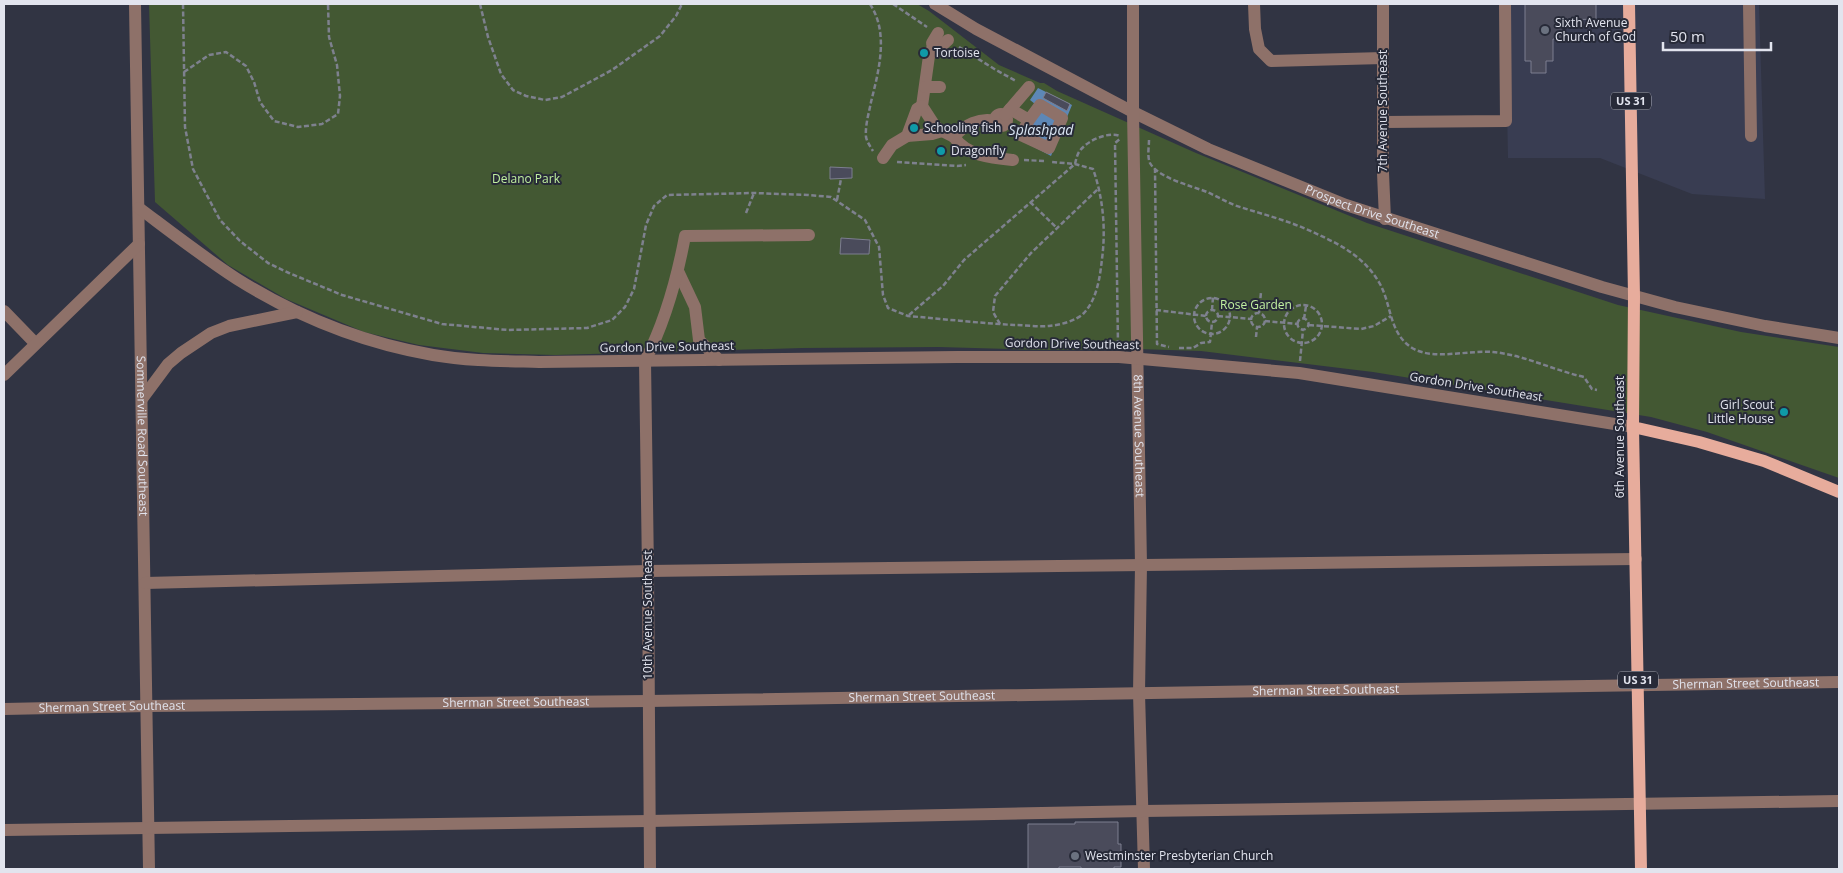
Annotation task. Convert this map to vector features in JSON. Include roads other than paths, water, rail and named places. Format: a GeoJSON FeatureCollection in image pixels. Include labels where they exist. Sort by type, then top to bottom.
{"type":"FeatureCollection","features":[{"type":"Feature","properties":{"kind":"main road","name":"6th Avenue Southeast"},"geometry":{"type":"LineString","coordinates":[[1629,4],[1634,296],[1633,427],[1641,869]]}},
{"type":"Feature","properties":{"kind":"main road","name":"Gordon Drive Southeast"},"geometry":{"type":"LineString","coordinates":[[1633,427],[1699,442],[1764,461],[1839,492]]}},
{"type":"Feature","properties":{"kind":"street","name":"Sommerville Road Southeast"},"geometry":{"type":"LineString","coordinates":[[135,4],[149,869]]}},
{"type":"Feature","properties":{"kind":"street","name":"Prospect Drive Southeast"},"geometry":{"type":"LineString","coordinates":[[935,4],[976,29],[1133,112],[1208,149],[1346,205],[1634,296],[1705,314],[1839,338]]}},
{"type":"Feature","properties":{"kind":"street","name":"8th Avenue Southeast"},"geometry":{"type":"LineString","coordinates":[[1133,4],[1133,112],[1141,565],[1139,693],[1144,869]]}},
{"type":"Feature","properties":{"kind":"street"},"geometry":{"type":"LineString","coordinates":[[1254,4],[1255,29],[1259,48],[1271,61],[1383,58]]}},
{"type":"Feature","properties":{"kind":"street","name":"7th Avenue Southeast"},"geometry":{"type":"LineString","coordinates":[[1383,4],[1383,173],[1386,219]]}},
{"type":"Feature","properties":{"kind":"street"},"geometry":{"type":"LineString","coordinates":[[1384,122],[1506,121],[1504,4]]}},
{"type":"Feature","properties":{"kind":"street"},"geometry":{"type":"LineString","coordinates":[[1749,4],[1751,136]]}},
{"type":"Feature","properties":{"kind":"street"},"geometry":{"type":"LineString","coordinates":[[943,37],[932,43],[933,47],[929,56],[922,106],[927,116],[958,144],[974,153],[1013,160]]}},
{"type":"Feature","properties":{"kind":"street"},"geometry":{"type":"LineString","coordinates":[[925,87],[940,86]]}},
{"type":"Feature","properties":{"kind":"street"},"geometry":{"type":"LineString","coordinates":[[1004,115],[1029,87]]}},
{"type":"Feature","properties":{"kind":"street"},"geometry":{"type":"LineString","coordinates":[[907,136],[917,110],[922,106]]}},
{"type":"Feature","properties":{"kind":"street"},"geometry":{"type":"LineString","coordinates":[[883,158],[892,145],[907,136],[948,134],[981,120],[1004,115],[1029,120]]}},
{"type":"Feature","properties":{"kind":"street","name":"Gordon Drive Southeast"},"geometry":{"type":"LineString","coordinates":[[139,208],[236,278],[297,312],[349,333],[434,355],[486,360],[539,362],[957,357],[1138,359],[1299,373],[1633,427]]}},
{"type":"Feature","properties":{"kind":"street"},"geometry":{"type":"LineString","coordinates":[[645,361],[655,341],[678,271],[685,236],[809,235]]}},
{"type":"Feature","properties":{"kind":"street"},"geometry":{"type":"LineString","coordinates":[[4,375],[139,244]]}},
{"type":"Feature","properties":{"kind":"street"},"geometry":{"type":"LineString","coordinates":[[678,271],[695,307],[699,340],[719,360]]}},
{"type":"Feature","properties":{"kind":"street"},"geometry":{"type":"LineString","coordinates":[[4,311],[35,343]]}},
{"type":"Feature","properties":{"kind":"street"},"geometry":{"type":"LineString","coordinates":[[142,399],[168,364],[211,333],[229,326],[297,312]]}},
{"type":"Feature","properties":{"kind":"street","name":"10th Avenue Southeast"},"geometry":{"type":"LineString","coordinates":[[645,361],[650,869]]}},
{"type":"Feature","properties":{"kind":"street"},"geometry":{"type":"LineString","coordinates":[[145,583],[648,571],[1636,559]]}},
{"type":"Feature","properties":{"kind":"street","name":"Sherman Street Southeast"},"geometry":{"type":"LineString","coordinates":[[4,709],[1839,682]]}},
{"type":"Feature","properties":{"kind":"street"},"geometry":{"type":"LineString","coordinates":[[4,830],[1839,801]]}},
{"type":"Feature","properties":{"kind":"water","name":"Splashpad"},"geometry":{"type":"Polygon","coordinates":[[[1038,88],[1072,105],[1051,156],[1019,139],[1035,104],[1030,100],[1038,88]]]}},
{"type":"Feature","properties":{"kind":"place","name":"Sixth Avenue Church of God"},"geometry":{"type":"Point","coordinates":[1545,30]}},
{"type":"Feature","properties":{"kind":"place","name":"Tortoise"},"geometry":{"type":"Point","coordinates":[924,53]}},
{"type":"Feature","properties":{"kind":"place","name":"Schooling fish"},"geometry":{"type":"Point","coordinates":[914,128]}},
{"type":"Feature","properties":{"kind":"place","name":"Dragonfly"},"geometry":{"type":"Point","coordinates":[941,151]}},
{"type":"Feature","properties":{"kind":"place","name":"Girl Scout Little House"},"geometry":{"type":"Point","coordinates":[1784,412]}},
{"type":"Feature","properties":{"kind":"place","name":"Westminster Presbyterian Church"},"geometry":{"type":"Point","coordinates":[1075,856]}},
{"type":"Feature","properties":{"kind":"park label","name":"Delano Park"},"geometry":{"type":"Point","coordinates":[526,179]}},
{"type":"Feature","properties":{"kind":"park label","name":"Rose Garden"},"geometry":{"type":"Point","coordinates":[1256,305]}}]}
